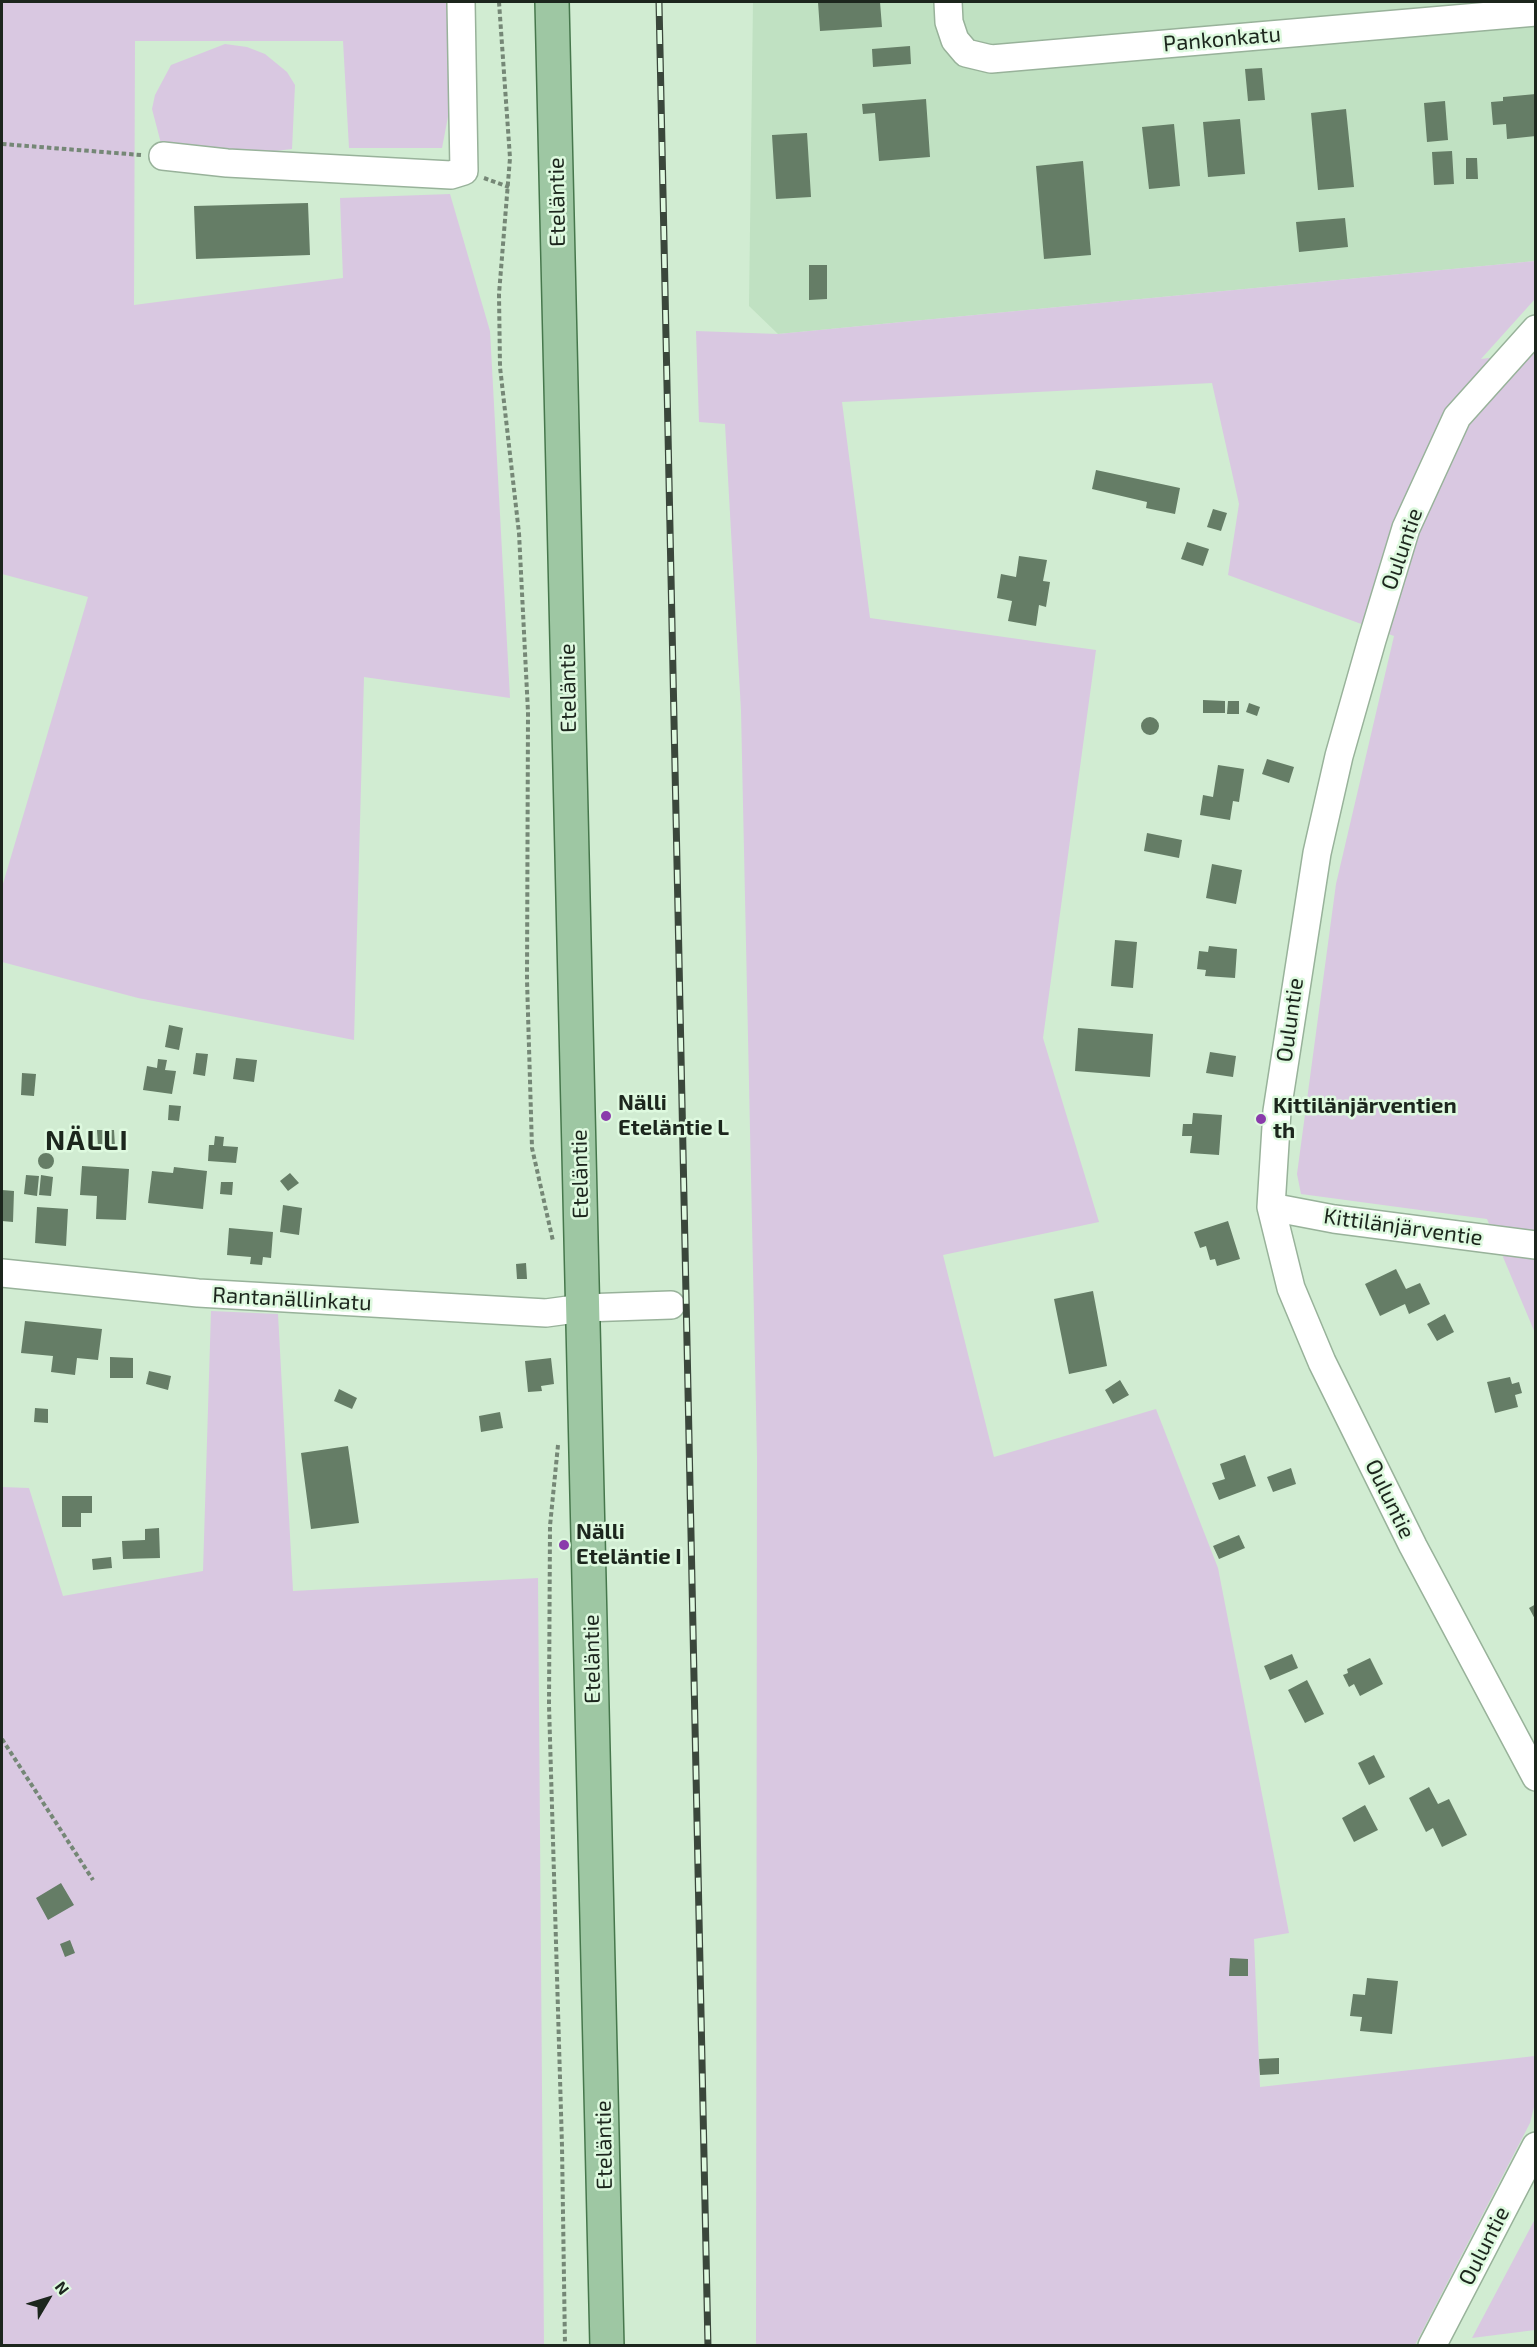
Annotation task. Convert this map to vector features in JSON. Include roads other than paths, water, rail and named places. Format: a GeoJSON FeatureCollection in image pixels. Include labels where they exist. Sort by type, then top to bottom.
{"type":"FeatureCollection","features":[{"type":"Feature","properties":{"kind":"main road","name":"Eteläntie"},"geometry":{"type":"LineString","coordinates":[[552,2],[608,2346]]}},
{"type":"Feature","properties":{"kind":"street"},"geometry":{"type":"LineString","coordinates":[[163,156],[227,164],[451,175],[464,171],[461,2]]}},
{"type":"Feature","properties":{"kind":"street","name":"Pankonkatu"},"geometry":{"type":"LineString","coordinates":[[948,2],[949,22],[955,40],[966,53],[991,59],[1536,12]]}},
{"type":"Feature","properties":{"kind":"street","name":"Ouluntie"},"geometry":{"type":"LineString","coordinates":[[1536,329],[1457,417],[1406,528],[1372,640],[1339,756],[1316,861],[1277,1111],[1271,1207],[1292,1288],[1322,1362],[1413,1546],[1536,1777]]}},
{"type":"Feature","properties":{"kind":"street","name":"Kittilänjärventie"},"geometry":{"type":"LineString","coordinates":[[1271,1207],[1334,1219],[1536,1245]]}},
{"type":"Feature","properties":{"kind":"street","name":"Rantanällinkatu"},"geometry":{"type":"LineString","coordinates":[[2,1273],[198,1293],[374,1304],[546,1313],[583,1308]]}},
{"type":"Feature","properties":{"kind":"street"},"geometry":{"type":"LineString","coordinates":[[583,1308],[671,1305]]}},
{"type":"Feature","properties":{"kind":"street","name":"Ouluntie"},"geometry":{"type":"LineString","coordinates":[[1432,2346],[1536,2146]]}},
{"type":"Feature","properties":{"kind":"railway"},"geometry":{"type":"LineString","coordinates":[[659,2],[708,2346]]}},
{"type":"Feature","properties":{"kind":"place","name":"Nälli Eteläntie L"},"geometry":{"type":"Point","coordinates":[606,1116]}},
{"type":"Feature","properties":{"kind":"place","name":"Kittilänjärventien th"},"geometry":{"type":"Point","coordinates":[1261,1119]}},
{"type":"Feature","properties":{"kind":"place","name":"Nälli Eteläntie I"},"geometry":{"type":"Point","coordinates":[564,1545]}},
{"type":"Feature","properties":{"kind":"district","name":"NÄLLI"},"geometry":{"type":"Point","coordinates":[87,1141]}}]}
